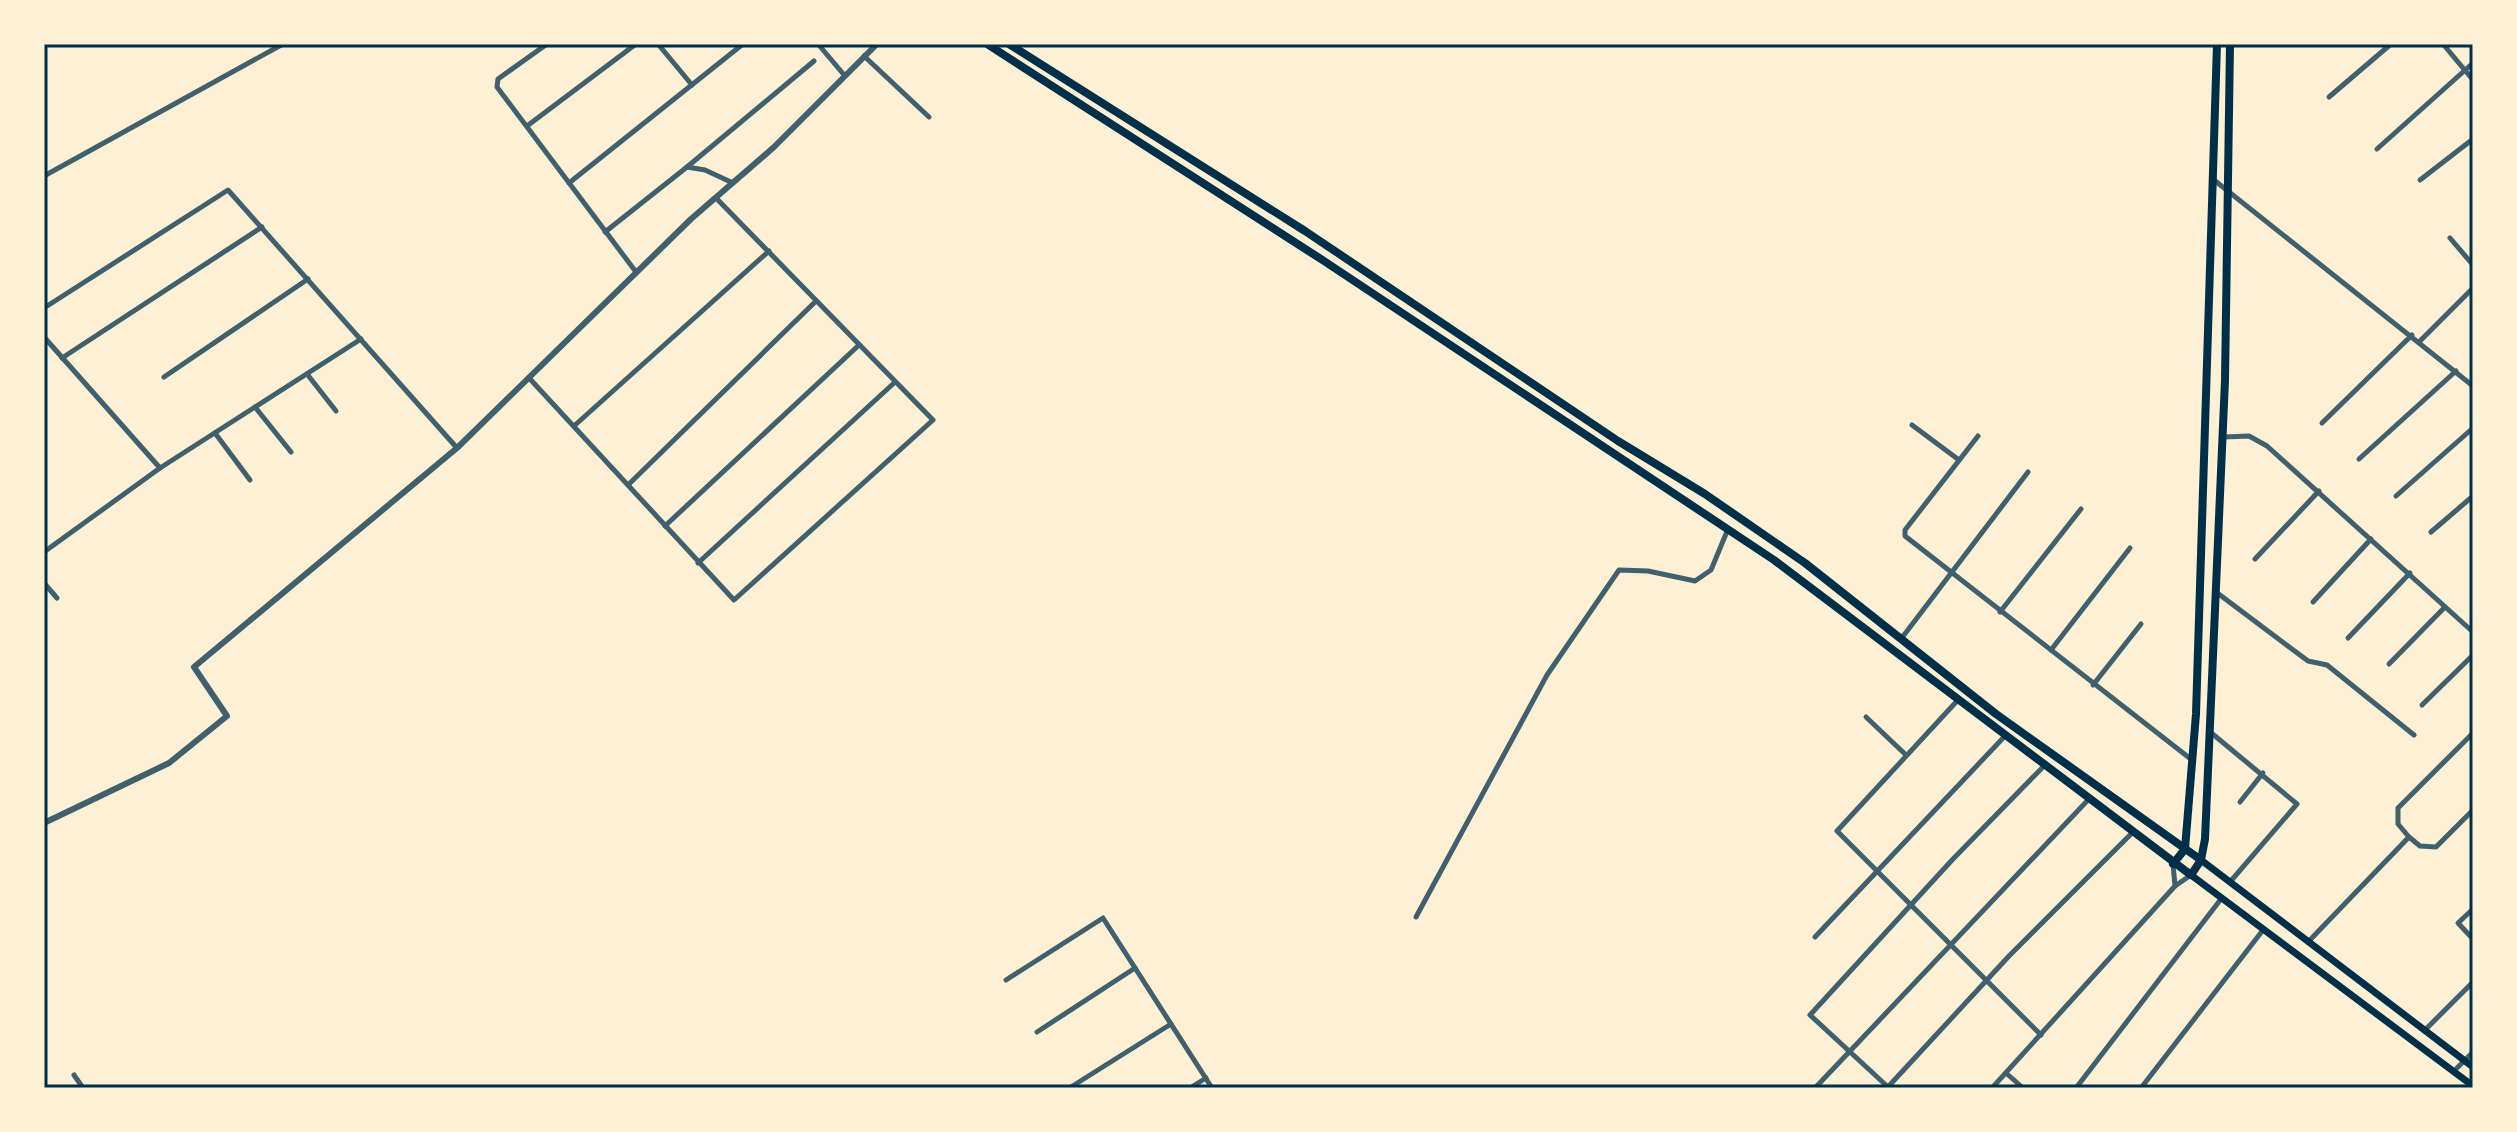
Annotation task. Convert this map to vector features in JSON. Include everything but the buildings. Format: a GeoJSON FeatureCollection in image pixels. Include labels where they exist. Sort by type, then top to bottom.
{"type":"FeatureCollection","features":[{"type":"Feature","properties":{"kind":"main road"},"geometry":{"type":"LineString","coordinates":[[987,44],[1295,242],[1774,560],[2043,767],[2473,1086]]}},
{"type":"Feature","properties":{"kind":"main road"},"geometry":{"type":"LineString","coordinates":[[1009,44],[1305,231],[1805,563],[1996,714],[2201,860],[2473,1067]]}},
{"type":"Feature","properties":{"kind":"main road"},"geometry":{"type":"LineString","coordinates":[[2173,864],[2185,849],[2192,760],[2217,44]]}},
{"type":"Feature","properties":{"kind":"main road"},"geometry":{"type":"LineString","coordinates":[[2191,875],[2201,860],[2216,592],[2223,437],[2230,44]]}},
{"type":"Feature","properties":{"kind":"street"},"geometry":{"type":"LineString","coordinates":[[44,176],[283,44]]}},
{"type":"Feature","properties":{"kind":"street"},"geometry":{"type":"LineString","coordinates":[[547,44],[498,79],[497,87],[636,272]]}},
{"type":"Feature","properties":{"kind":"street"},"geometry":{"type":"LineString","coordinates":[[527,126],[636,44]]}},
{"type":"Feature","properties":{"kind":"street"},"geometry":{"type":"LineString","coordinates":[[658,44],[692,85]]}},
{"type":"Feature","properties":{"kind":"street"},"geometry":{"type":"LineString","coordinates":[[569,183],[743,44]]}},
{"type":"Feature","properties":{"kind":"street"},"geometry":{"type":"LineString","coordinates":[[818,44],[845,76]]}},
{"type":"Feature","properties":{"kind":"street"},"geometry":{"type":"LineString","coordinates":[[44,823],[169,763],[227,716],[194,667],[457,448],[636,272],[877,44]]}},
{"type":"Feature","properties":{"kind":"street"},"geometry":{"type":"LineString","coordinates":[[2329,97],[2391,44]]}},
{"type":"Feature","properties":{"kind":"street"},"geometry":{"type":"LineString","coordinates":[[2443,44],[2473,80]]}},
{"type":"Feature","properties":{"kind":"street"},"geometry":{"type":"LineString","coordinates":[[864,56],[929,117]]}},
{"type":"Feature","properties":{"kind":"street"},"geometry":{"type":"LineString","coordinates":[[605,232],[814,61]]}},
{"type":"Feature","properties":{"kind":"street"},"geometry":{"type":"LineString","coordinates":[[2377,149],[2473,63]]}},
{"type":"Feature","properties":{"kind":"street"},"geometry":{"type":"LineString","coordinates":[[2420,180],[2473,139]]}},
{"type":"Feature","properties":{"kind":"street"},"geometry":{"type":"LineString","coordinates":[[687,167],[705,170],[733,183]]}},
{"type":"Feature","properties":{"kind":"street"},"geometry":{"type":"LineString","coordinates":[[2213,179],[2473,386]]}},
{"type":"Feature","properties":{"kind":"street"},"geometry":{"type":"LineString","coordinates":[[44,308],[222,191],[232,193],[457,448]]}},
{"type":"Feature","properties":{"kind":"street"},"geometry":{"type":"LineString","coordinates":[[530,379],[734,600],[933,420],[716,198]]}},
{"type":"Feature","properties":{"kind":"street"},"geometry":{"type":"LineString","coordinates":[[62,358],[262,227]]}},
{"type":"Feature","properties":{"kind":"street"},"geometry":{"type":"LineString","coordinates":[[1295,242],[1305,231]]}},
{"type":"Feature","properties":{"kind":"street"},"geometry":{"type":"LineString","coordinates":[[2450,238],[2473,265]]}},
{"type":"Feature","properties":{"kind":"street"},"geometry":{"type":"LineString","coordinates":[[574,426],[769,251]]}},
{"type":"Feature","properties":{"kind":"street"},"geometry":{"type":"LineString","coordinates":[[164,377],[308,279]]}},
{"type":"Feature","properties":{"kind":"street"},"geometry":{"type":"LineString","coordinates":[[2420,341],[2473,288]]}},
{"type":"Feature","properties":{"kind":"street"},"geometry":{"type":"LineString","coordinates":[[628,485],[816,301]]}},
{"type":"Feature","properties":{"kind":"street"},"geometry":{"type":"LineString","coordinates":[[2322,423],[2412,335]]}},
{"type":"Feature","properties":{"kind":"street"},"geometry":{"type":"LineString","coordinates":[[44,337],[160,468]]}},
{"type":"Feature","properties":{"kind":"street"},"geometry":{"type":"LineString","coordinates":[[44,552],[160,468],[361,339]]}},
{"type":"Feature","properties":{"kind":"street"},"geometry":{"type":"LineString","coordinates":[[665,526],[859,345]]}},
{"type":"Feature","properties":{"kind":"street"},"geometry":{"type":"LineString","coordinates":[[2359,459],[2456,371]]}},
{"type":"Feature","properties":{"kind":"street"},"geometry":{"type":"LineString","coordinates":[[307,374],[336,411]]}},
{"type":"Feature","properties":{"kind":"street"},"geometry":{"type":"LineString","coordinates":[[698,563],[894,383]]}},
{"type":"Feature","properties":{"kind":"street"},"geometry":{"type":"LineString","coordinates":[[255,407],[291,452]]}},
{"type":"Feature","properties":{"kind":"street"},"geometry":{"type":"LineString","coordinates":[[1912,425],[1959,460]]}},
{"type":"Feature","properties":{"kind":"street"},"geometry":{"type":"LineString","coordinates":[[2396,496],[2473,428]]}},
{"type":"Feature","properties":{"kind":"street"},"geometry":{"type":"LineString","coordinates":[[215,433],[250,480]]}},
{"type":"Feature","properties":{"kind":"street"},"geometry":{"type":"LineString","coordinates":[[1978,436],[1903,533],[1950,574],[2192,760]]}},
{"type":"Feature","properties":{"kind":"street"},"geometry":{"type":"LineString","coordinates":[[2223,437],[2249,436],[2258,440],[2319,491],[2473,632]]}},
{"type":"Feature","properties":{"kind":"street"},"geometry":{"type":"LineString","coordinates":[[1901,639],[2028,472]]}},
{"type":"Feature","properties":{"kind":"street"},"geometry":{"type":"LineString","coordinates":[[2255,559],[2319,491]]}},
{"type":"Feature","properties":{"kind":"street"},"geometry":{"type":"LineString","coordinates":[[2431,532],[2473,496]]}},
{"type":"Feature","properties":{"kind":"street"},"geometry":{"type":"LineString","coordinates":[[2000,612],[2081,509]]}},
{"type":"Feature","properties":{"kind":"street"},"geometry":{"type":"LineString","coordinates":[[1416,917],[1547,675],[1619,570],[1648,571],[1695,581],[1711,570],[1728,529]]}},
{"type":"Feature","properties":{"kind":"street"},"geometry":{"type":"LineString","coordinates":[[2313,602],[2371,539]]}},
{"type":"Feature","properties":{"kind":"street"},"geometry":{"type":"LineString","coordinates":[[2051,650],[2130,548]]}},
{"type":"Feature","properties":{"kind":"street"},"geometry":{"type":"LineString","coordinates":[[2348,638],[2410,573]]}},
{"type":"Feature","properties":{"kind":"street"},"geometry":{"type":"LineString","coordinates":[[44,583],[57,598]]}},
{"type":"Feature","properties":{"kind":"street"},"geometry":{"type":"LineString","coordinates":[[2216,592],[2308,661],[2327,665],[2414,735]]}},
{"type":"Feature","properties":{"kind":"street"},"geometry":{"type":"LineString","coordinates":[[2389,664],[2445,607]]}},
{"type":"Feature","properties":{"kind":"street"},"geometry":{"type":"LineString","coordinates":[[2093,685],[2141,624]]}},
{"type":"Feature","properties":{"kind":"street"},"geometry":{"type":"LineString","coordinates":[[2422,705],[2473,655]]}},
{"type":"Feature","properties":{"kind":"street"},"geometry":{"type":"LineString","coordinates":[[1957,701],[1837,831],[2041,1035]]}},
{"type":"Feature","properties":{"kind":"street"},"geometry":{"type":"LineString","coordinates":[[1866,717],[1906,755]]}},
{"type":"Feature","properties":{"kind":"street"},"geometry":{"type":"LineString","coordinates":[[2209,731],[2293,797],[2297,807],[2230,883]]}},
{"type":"Feature","properties":{"kind":"street"},"geometry":{"type":"LineString","coordinates":[[2473,733],[2398,808],[2398,824],[2420,846],[2436,847],[2473,810]]}},
{"type":"Feature","properties":{"kind":"street"},"geometry":{"type":"LineString","coordinates":[[1815,937],[2004,737]]}},
{"type":"Feature","properties":{"kind":"street"},"geometry":{"type":"LineString","coordinates":[[2043,767],[1910,904],[1810,1015],[1887,1088],[2132,833]]}},
{"type":"Feature","properties":{"kind":"street"},"geometry":{"type":"LineString","coordinates":[[2240,802],[2263,773]]}},
{"type":"Feature","properties":{"kind":"street"},"geometry":{"type":"LineString","coordinates":[[1815,1088],[2088,800]]}},
{"type":"Feature","properties":{"kind":"street"},"geometry":{"type":"LineString","coordinates":[[2307,942],[2409,837]]}},
{"type":"Feature","properties":{"kind":"street"},"geometry":{"type":"LineString","coordinates":[[2173,864],[2175,886]]}},
{"type":"Feature","properties":{"kind":"street"},"geometry":{"type":"LineString","coordinates":[[1992,1088],[2175,886],[2191,875]]}},
{"type":"Feature","properties":{"kind":"street"},"geometry":{"type":"LineString","coordinates":[[2076,1088],[2221,899]]}},
{"type":"Feature","properties":{"kind":"street"},"geometry":{"type":"LineString","coordinates":[[2473,909],[2458,923],[2473,939]]}},
{"type":"Feature","properties":{"kind":"street"},"geometry":{"type":"LineString","coordinates":[[1006,980],[1103,918],[1212,1088]]}},
{"type":"Feature","properties":{"kind":"street"},"geometry":{"type":"LineString","coordinates":[[2141,1088],[2263,930]]}},
{"type":"Feature","properties":{"kind":"street"},"geometry":{"type":"LineString","coordinates":[[1037,1032],[1135,968]]}},
{"type":"Feature","properties":{"kind":"street"},"geometry":{"type":"LineString","coordinates":[[2425,1030],[2473,982]]}},
{"type":"Feature","properties":{"kind":"street"},"geometry":{"type":"LineString","coordinates":[[1071,1087],[1171,1024]]}},
{"type":"Feature","properties":{"kind":"street"},"geometry":{"type":"LineString","coordinates":[[2454,1072],[2473,1052]]}},
{"type":"Feature","properties":{"kind":"street"},"geometry":{"type":"LineString","coordinates":[[2005,1073],[2023,1088]]}},
{"type":"Feature","properties":{"kind":"street"},"geometry":{"type":"LineString","coordinates":[[74,1075],[83,1088]]}},
{"type":"Feature","properties":{"kind":"street"},"geometry":{"type":"LineString","coordinates":[[1190,1088],[1206,1078]]}}]}
